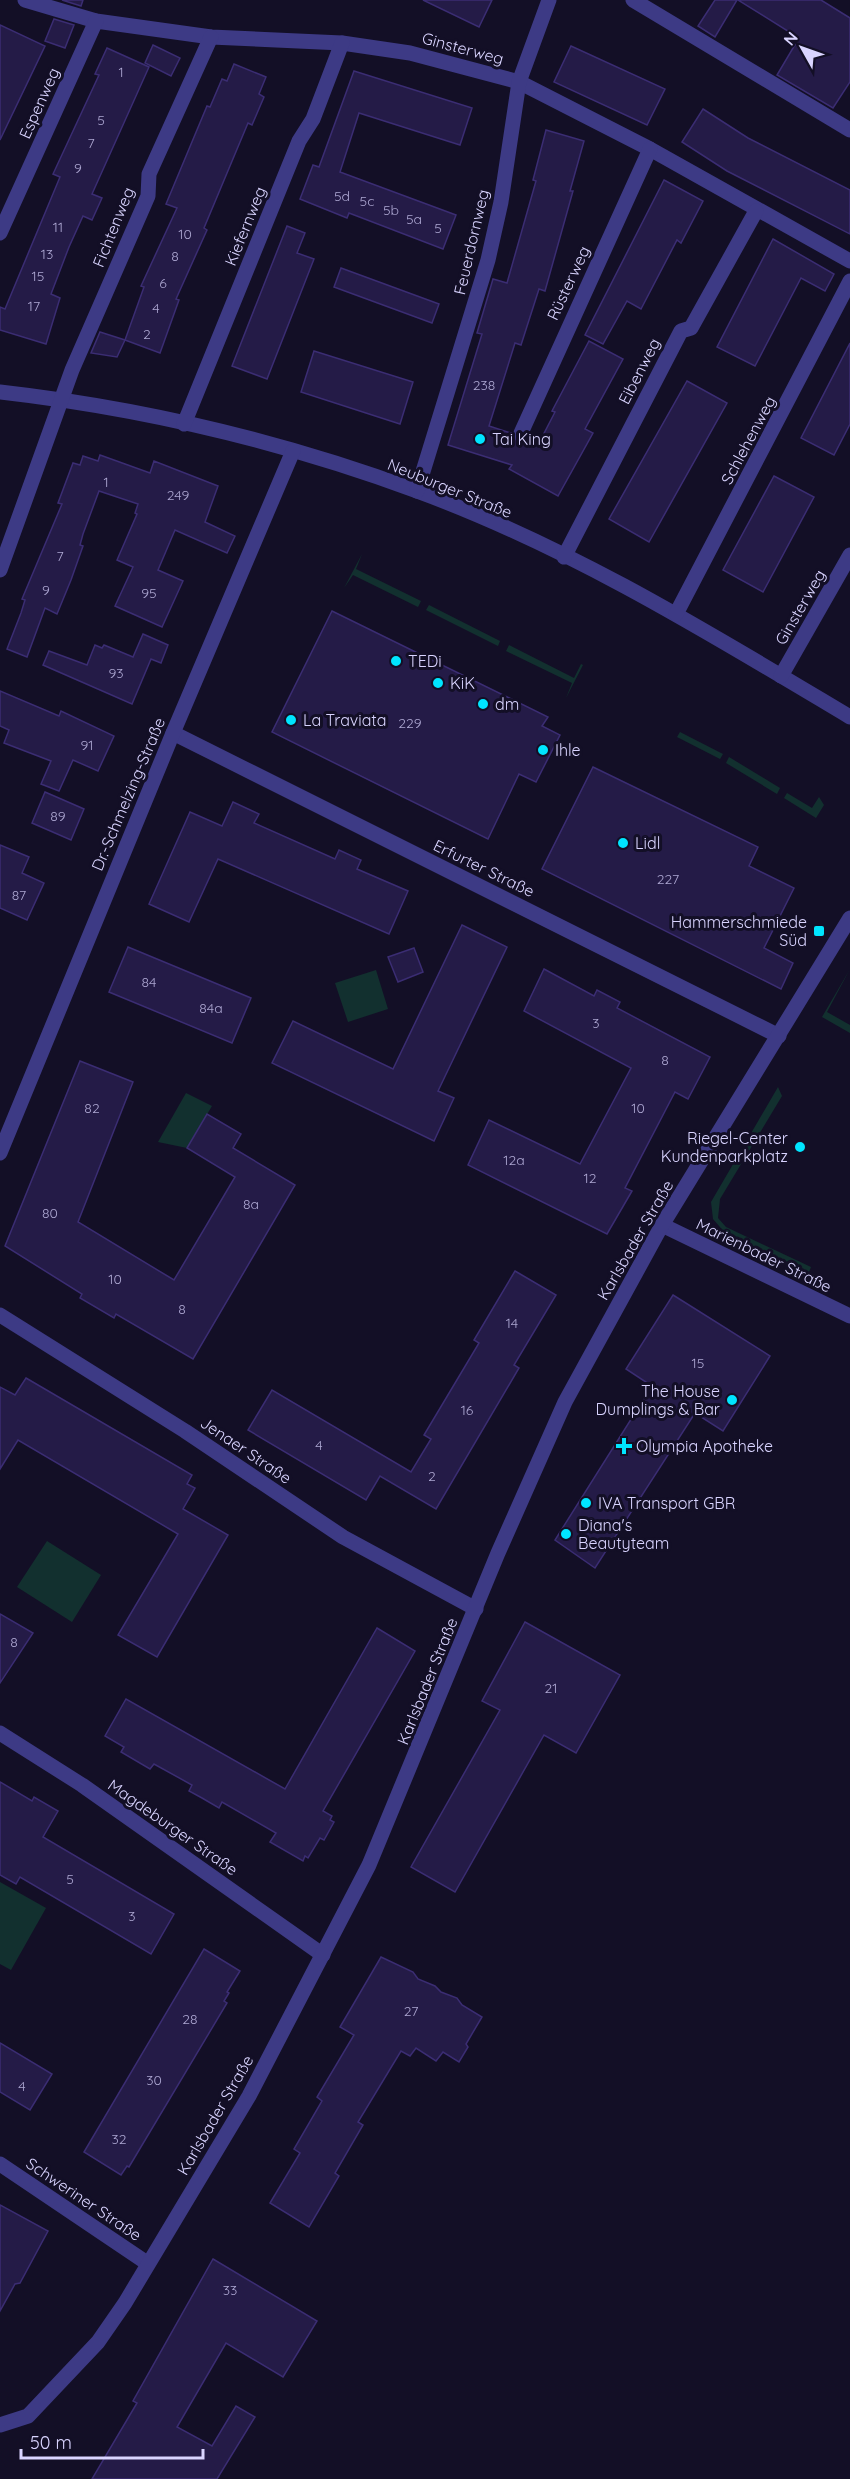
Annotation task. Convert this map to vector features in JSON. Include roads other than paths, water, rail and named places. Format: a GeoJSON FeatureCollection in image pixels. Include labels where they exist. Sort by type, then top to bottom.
{"type":"FeatureCollection","features":[{"type":"Feature","properties":{"kind":"street","name":"Ginsterweg"},"geometry":{"type":"LineString","coordinates":[[25,0],[96,21],[211,37],[342,43],[410,53],[519,81],[650,149],[756,211],[850,261]]}},
{"type":"Feature","properties":{"kind":"street","name":"Feuerdornweg"},"geometry":{"type":"LineString","coordinates":[[417,491],[488,260],[501,202],[519,81],[549,0]]}},
{"type":"Feature","properties":{"kind":"street"},"geometry":{"type":"LineString","coordinates":[[633,0],[850,130]]}},
{"type":"Feature","properties":{"kind":"street","name":"Espenweg"},"geometry":{"type":"LineString","coordinates":[[0,233],[96,21]]}},
{"type":"Feature","properties":{"kind":"street","name":"Fichtenweg"},"geometry":{"type":"LineString","coordinates":[[0,570],[72,370],[148,196],[149,174],[211,37]]}},
{"type":"Feature","properties":{"kind":"street","name":"Kiefernweg"},"geometry":{"type":"LineString","coordinates":[[184,424],[299,141],[313,118],[342,43]]}},
{"type":"Feature","properties":{"kind":"street","name":"Rüsterweg"},"geometry":{"type":"LineString","coordinates":[[521,433],[650,149]]}},
{"type":"Feature","properties":{"kind":"street","name":"Eibenweg"},"geometry":{"type":"LineString","coordinates":[[564,556],[681,331],[691,328],[756,211]]}},
{"type":"Feature","properties":{"kind":"street","name":"Schlehenweg"},"geometry":{"type":"LineString","coordinates":[[676,614],[850,281]]}},
{"type":"Feature","properties":{"kind":"street","name":"Neuburger Straße"},"geometry":{"type":"LineString","coordinates":[[0,392],[63,399],[184,424],[293,452],[417,491],[564,556],[676,614],[850,717]]}},
{"type":"Feature","properties":{"kind":"street","name":"Dr.-Schmelzing-Straße"},"geometry":{"type":"LineString","coordinates":[[0,1153],[172,733],[293,452]]}},
{"type":"Feature","properties":{"kind":"street","name":"Ginsterweg"},"geometry":{"type":"LineString","coordinates":[[781,676],[850,555]]}},
{"type":"Feature","properties":{"kind":"street","name":"Erfurter Straße"},"geometry":{"type":"LineString","coordinates":[[172,733],[779,1036]]}},
{"type":"Feature","properties":{"kind":"street","name":"Karlsbader Straße"},"geometry":{"type":"LineString","coordinates":[[0,2425],[28,2416],[98,2342],[249,2096],[369,1865],[565,1402],[662,1225],[850,918]]}},
{"type":"Feature","properties":{"kind":"street","name":"Marienbader Straße"},"geometry":{"type":"LineString","coordinates":[[662,1225],[850,1316]]}},
{"type":"Feature","properties":{"kind":"street","name":"Jenaer Straße"},"geometry":{"type":"LineString","coordinates":[[0,1315],[156,1412],[343,1537],[476,1609]]}},
{"type":"Feature","properties":{"kind":"street","name":"Magdeburger Straße"},"geometry":{"type":"LineString","coordinates":[[0,1733],[82,1785],[323,1954]]}},
{"type":"Feature","properties":{"kind":"street","name":"Schweriner Straße"},"geometry":{"type":"LineString","coordinates":[[0,2164],[147,2263]]}},
{"type":"Feature","properties":{"kind":"place","name":"Tai King"},"geometry":{"type":"Point","coordinates":[480,439]}},
{"type":"Feature","properties":{"kind":"place","name":"TEDi"},"geometry":{"type":"Point","coordinates":[396,661]}},
{"type":"Feature","properties":{"kind":"place","name":"KiK"},"geometry":{"type":"Point","coordinates":[438,683]}},
{"type":"Feature","properties":{"kind":"place","name":"dm"},"geometry":{"type":"Point","coordinates":[483,704]}},
{"type":"Feature","properties":{"kind":"place","name":"La Traviata"},"geometry":{"type":"Point","coordinates":[291,720]}},
{"type":"Feature","properties":{"kind":"place","name":"Ihle"},"geometry":{"type":"Point","coordinates":[543,750]}},
{"type":"Feature","properties":{"kind":"place","name":"Lidl"},"geometry":{"type":"Point","coordinates":[623,843]}},
{"type":"Feature","properties":{"kind":"place","name":"Hammerschmiede Süd"},"geometry":{"type":"Point","coordinates":[819,931]}},
{"type":"Feature","properties":{"kind":"place","name":"Riegel-Center Kundenparkplatz"},"geometry":{"type":"Point","coordinates":[800,1147]}},
{"type":"Feature","properties":{"kind":"place","name":"The House Dumplings & Bar"},"geometry":{"type":"Point","coordinates":[732,1400]}},
{"type":"Feature","properties":{"kind":"place","name":"Olympia Apotheke"},"geometry":{"type":"Point","coordinates":[624,1446]}},
{"type":"Feature","properties":{"kind":"place","name":"IVA Transport GBR"},"geometry":{"type":"Point","coordinates":[586,1503]}},
{"type":"Feature","properties":{"kind":"place","name":"Diana's Beautyteam"},"geometry":{"type":"Point","coordinates":[566,1534]}}]}
